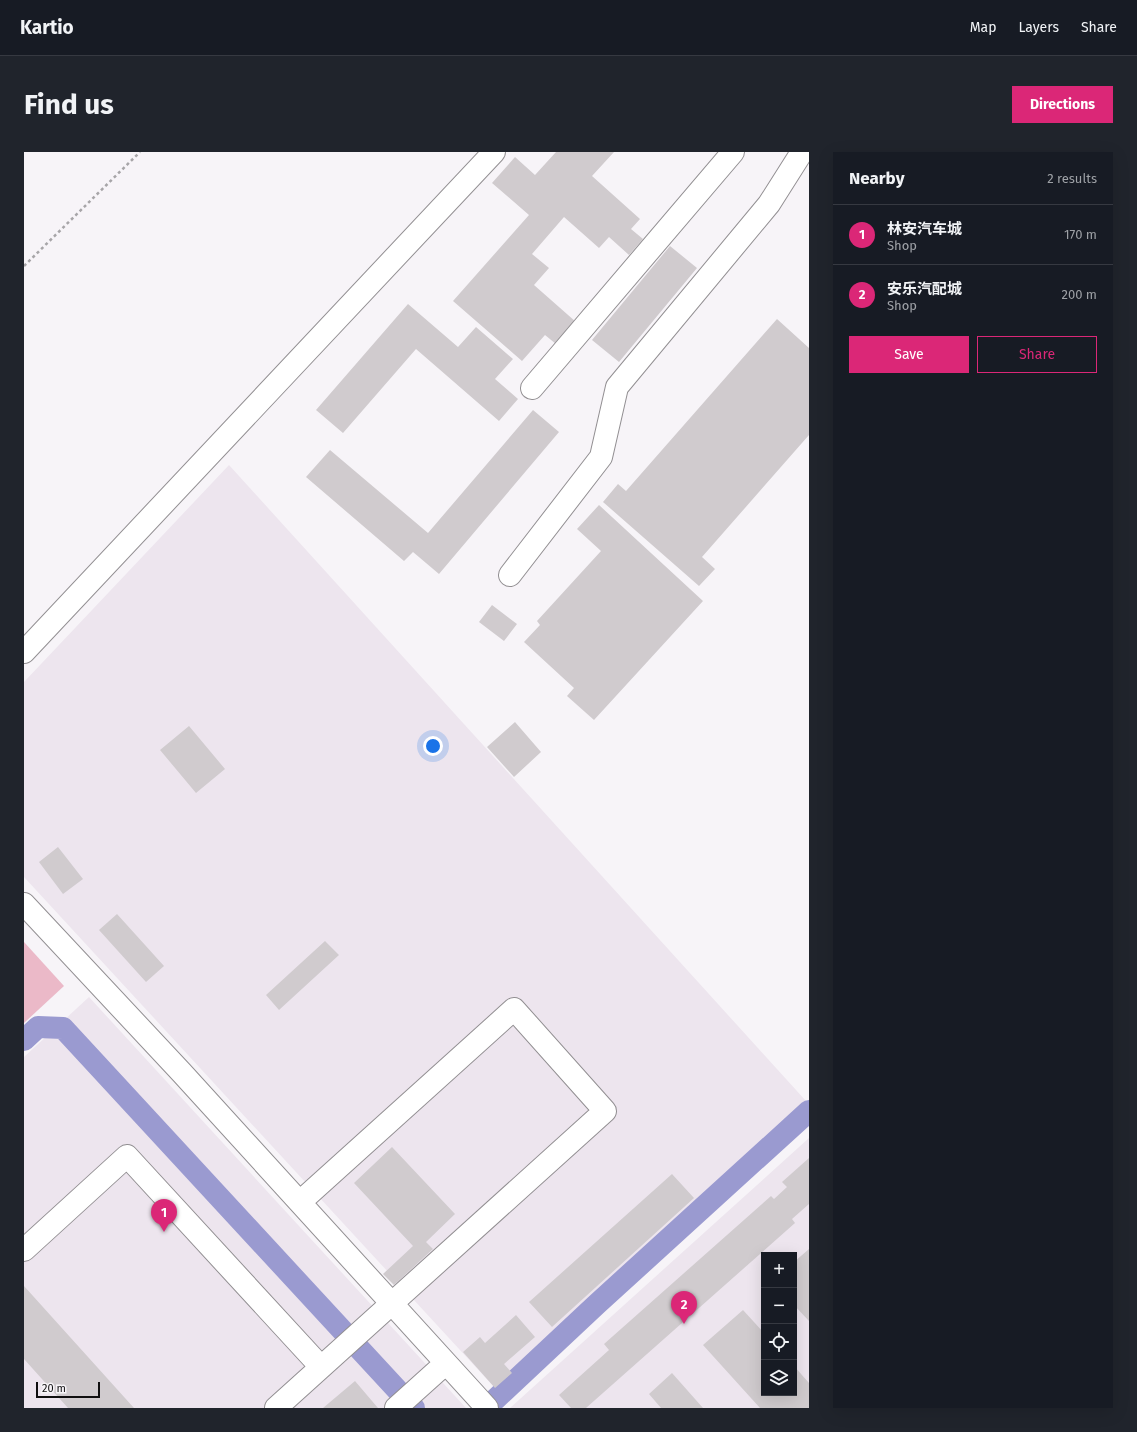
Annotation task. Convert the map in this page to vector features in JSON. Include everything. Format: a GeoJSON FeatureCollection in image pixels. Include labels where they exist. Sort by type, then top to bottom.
{"type":"FeatureCollection","features":[{"type":"Feature","properties":{"kind":"street"},"geometry":{"type":"LineString","coordinates":[[24,652],[494,152]]}},
{"type":"Feature","properties":{"kind":"street"},"geometry":{"type":"LineString","coordinates":[[532,388],[733,152]]}},
{"type":"Feature","properties":{"kind":"street"},"geometry":{"type":"LineString","coordinates":[[510,575],[602,456],[617,387],[769,204],[802,152]]}},
{"type":"Feature","properties":{"kind":"street"},"geometry":{"type":"LineString","coordinates":[[24,904],[182,1073],[487,1408]]}},
{"type":"Feature","properties":{"kind":"street"},"geometry":{"type":"LineString","coordinates":[[276,1408],[605,1111],[514,1010],[300,1202]]}},
{"type":"Feature","properties":{"kind":"street"},"geometry":{"type":"LineString","coordinates":[[24,1250],[127,1156],[321,1367]]}},
{"type":"Feature","properties":{"kind":"street"},"geometry":{"type":"LineString","coordinates":[[396,1408],[446,1363]]}},
{"type":"Feature","properties":{"kind":"path"},"geometry":{"type":"LineString","coordinates":[[24,266],[140,152]]}},
{"type":"Feature","properties":{"kind":"shaded area"},"geometry":{"type":"Polygon","coordinates":[[[229,465],[806,1101],[495,1388],[24,877],[24,682],[229,465]]]}},
{"type":"Feature","properties":{"kind":"shaded area"},"geometry":{"type":"Polygon","coordinates":[[[24,942],[64,986],[24,1023],[24,942]]]}},
{"type":"Feature","properties":{"kind":"shaded area"},"geometry":{"type":"Polygon","coordinates":[[[89,997],[466,1408],[24,1408],[24,1057],[89,997]]]}},
{"type":"Feature","properties":{"kind":"shaded area"},"geometry":{"type":"Polygon","coordinates":[[[809,1138],[809,1408],[510,1408],[809,1138]]]}},
{"type":"Feature","properties":{"kind":"building"},"geometry":{"type":"Polygon","coordinates":[[[556,152],[614,152],[592,176],[640,219],[631,229],[643,239],[629,255],[609,237],[599,248],[564,217],[532,254],[549,268],[534,285],[576,322],[556,344],[545,335],[522,361],[453,301],[529,215],[492,183],[515,157],[535,175],[556,152]]]}},
{"type":"Feature","properties":{"kind":"building"},"geometry":{"type":"Polygon","coordinates":[[[670,246],[697,268],[619,362],[592,340],[670,246]]]}},
{"type":"Feature","properties":{"kind":"building"},"geometry":{"type":"Polygon","coordinates":[[[408,304],[458,347],[476,327],[513,359],[495,379],[518,399],[499,421],[416,349],[343,433],[316,410],[408,304]]]}},
{"type":"Feature","properties":{"kind":"building"},"geometry":{"type":"Polygon","coordinates":[[[777,319],[809,348],[809,435],[702,557],[715,569],[699,586],[603,502],[618,484],[626,491],[777,319]]]}},
{"type":"Feature","properties":{"kind":"building"},"geometry":{"type":"Polygon","coordinates":[[[533,410],[559,432],[439,574],[413,552],[404,561],[306,477],[330,450],[428,533],[533,410]]]}},
{"type":"Feature","properties":{"kind":"building"},"geometry":{"type":"Polygon","coordinates":[[[599,505],[703,601],[594,720],[567,696],[574,688],[524,642],[540,625],[537,621],[601,551],[577,529],[599,505]]]}},
{"type":"Feature","properties":{"kind":"building"},"geometry":{"type":"Polygon","coordinates":[[[492,605],[517,624],[504,641],[479,622],[492,605]]]}},
{"type":"Feature","properties":{"kind":"building"},"geometry":{"type":"Polygon","coordinates":[[[515,722],[541,752],[514,777],[487,747],[515,722]]]}},
{"type":"Feature","properties":{"kind":"building"},"geometry":{"type":"Polygon","coordinates":[[[189,726],[225,769],[196,793],[160,750],[189,726]]]}},
{"type":"Feature","properties":{"kind":"building"},"geometry":{"type":"Polygon","coordinates":[[[58,847],[83,879],[63,894],[39,862],[58,847]]]}},
{"type":"Feature","properties":{"kind":"building"},"geometry":{"type":"Polygon","coordinates":[[[117,914],[164,966],[146,982],[99,930],[117,914]]]}},
{"type":"Feature","properties":{"kind":"building"},"geometry":{"type":"Polygon","coordinates":[[[325,941],[339,955],[279,1010],[266,995],[325,941]]]}},
{"type":"Feature","properties":{"kind":"building"},"geometry":{"type":"Polygon","coordinates":[[[392,1147],[455,1214],[426,1242],[433,1249],[394,1285],[383,1274],[413,1246],[354,1183],[392,1147]]]}},
{"type":"Feature","properties":{"kind":"building"},"geometry":{"type":"Polygon","coordinates":[[[809,1158],[809,1204],[792,1219],[795,1223],[586,1408],[571,1408],[559,1395],[609,1350],[604,1344],[771,1196],[774,1199],[787,1187],[782,1182],[809,1158]]]}},
{"type":"Feature","properties":{"kind":"building"},"geometry":{"type":"Polygon","coordinates":[[[672,1174],[694,1198],[552,1327],[529,1302],[672,1174]]]}},
{"type":"Feature","properties":{"kind":"building"},"geometry":{"type":"Polygon","coordinates":[[[809,1249],[809,1321],[797,1308],[797,1259],[809,1249]]]}},
{"type":"Feature","properties":{"kind":"building"},"geometry":{"type":"Polygon","coordinates":[[[24,1286],[134,1408],[68,1408],[24,1359],[24,1286]]]}},
{"type":"Feature","properties":{"kind":"building"},"geometry":{"type":"Polygon","coordinates":[[[743,1310],[761,1330],[761,1396],[797,1396],[797,1369],[809,1383],[809,1408],[760,1408],[703,1345],[743,1310]]]}},
{"type":"Feature","properties":{"kind":"building"},"geometry":{"type":"Polygon","coordinates":[[[516,1315],[535,1337],[504,1364],[512,1373],[495,1388],[463,1352],[480,1337],[485,1343],[516,1315]]]}},
{"type":"Feature","properties":{"kind":"building"},"geometry":{"type":"Polygon","coordinates":[[[672,1373],[703,1408],[661,1408],[649,1394],[672,1373]]]}},
{"type":"Feature","properties":{"kind":"building"},"geometry":{"type":"Polygon","coordinates":[[[355,1381],[378,1408],[323,1408],[355,1381]]]}},
{"type":"Feature","properties":{"kind":"waterway"},"geometry":{"type":"LineString","coordinates":[[24,1040],[38,1027],[63,1028],[414,1408]]}},
{"type":"Feature","properties":{"kind":"waterway"},"geometry":{"type":"LineString","coordinates":[[486,1408],[597,1304],[809,1111]]}},
{"type":"Feature","properties":{"kind":"place","name":"林安汽车城"},"geometry":{"type":"Point","coordinates":[164,1232]}},
{"type":"Feature","properties":{"kind":"place","name":"安乐汽配城"},"geometry":{"type":"Point","coordinates":[684,1324]}}]}
